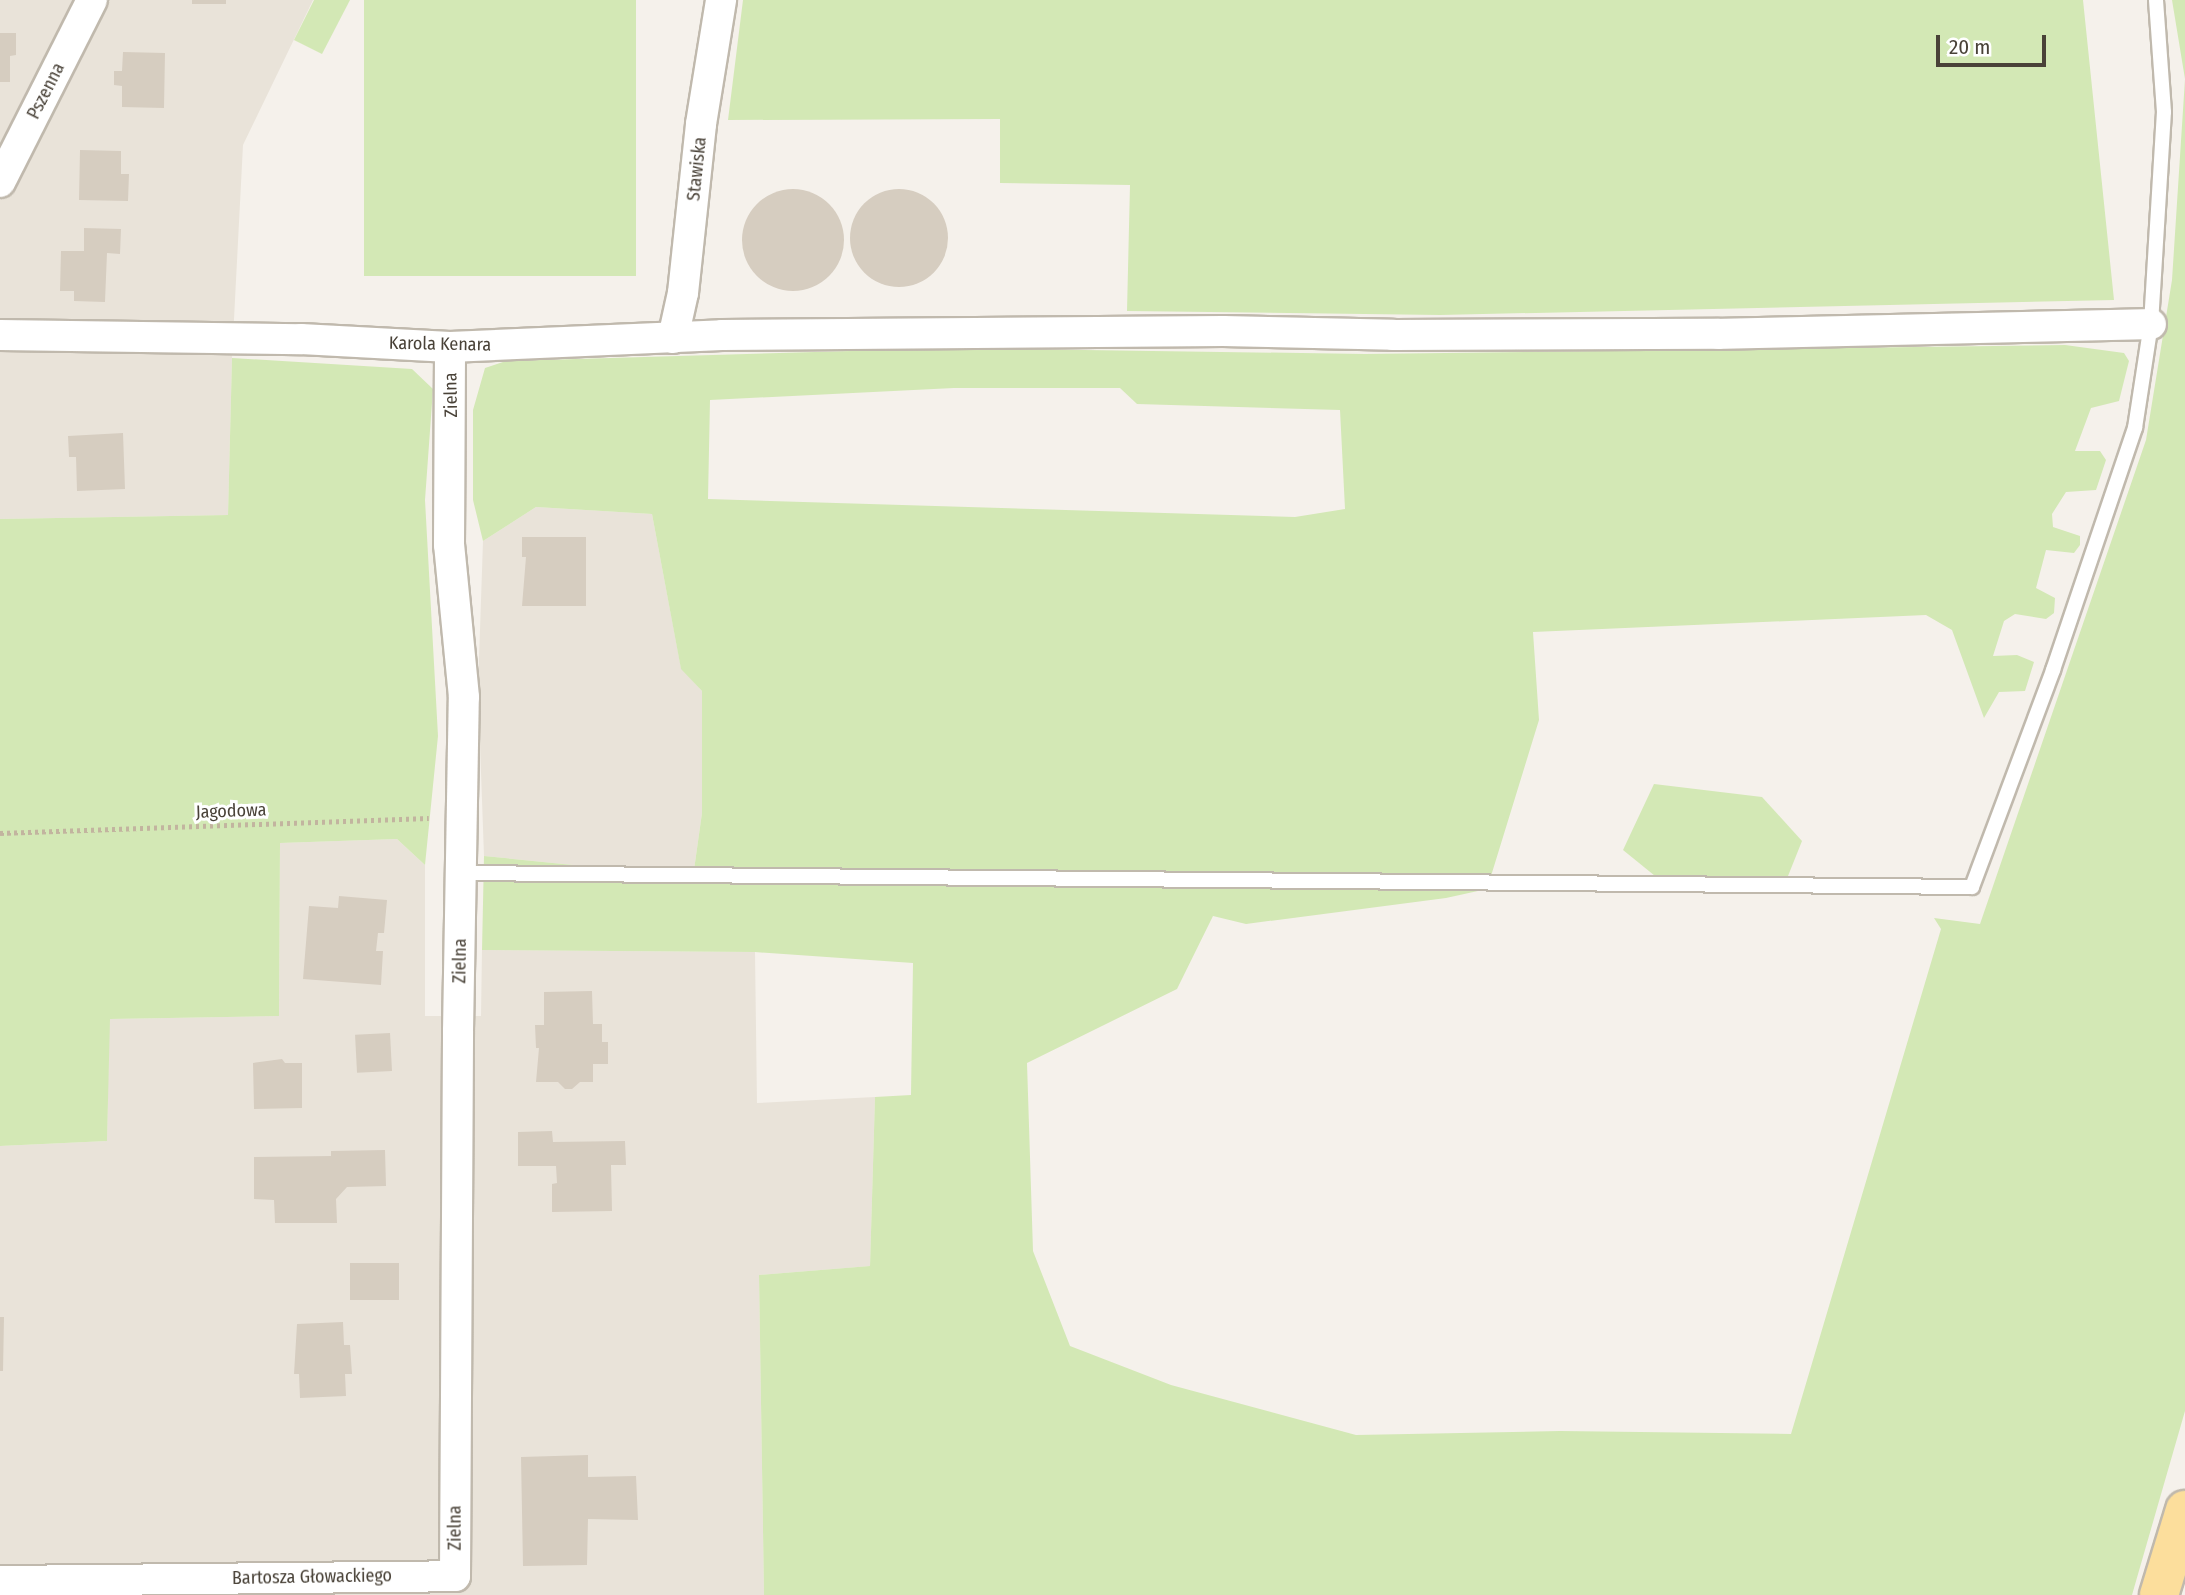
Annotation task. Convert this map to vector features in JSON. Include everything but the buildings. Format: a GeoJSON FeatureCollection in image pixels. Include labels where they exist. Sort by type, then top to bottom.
{"type":"FeatureCollection","features":[{"type":"Feature","properties":{"kind":"main road"},"geometry":{"type":"LineString","coordinates":[[2159,1595],[2185,1510]]}},
{"type":"Feature","properties":{"kind":"street","name":"Pszenna"},"geometry":{"type":"LineString","coordinates":[[0,182],[92,0]]}},
{"type":"Feature","properties":{"kind":"street","name":"Stawiska"},"geometry":{"type":"LineString","coordinates":[[673,338],[683,293],[701,124],[721,0]]}},
{"type":"Feature","properties":{"kind":"street","name":"Karola Kenara"},"geometry":{"type":"LineString","coordinates":[[0,335],[301,339],[450,347],[673,338],[879,334],[1209,331],[1393,335],[1718,334],[2151,324]]}},
{"type":"Feature","properties":{"kind":"street","name":"Zielna"},"geometry":{"type":"LineString","coordinates":[[450,347],[449,545],[464,697],[455,1576]]}},
{"type":"Feature","properties":{"kind":"street","name":"Bartosza Głowackiego"},"geometry":{"type":"LineString","coordinates":[[0,1581],[455,1576]]}},
{"type":"Feature","properties":{"kind":"lane"},"geometry":{"type":"LineString","coordinates":[[461,873],[1972,887],[2044,696],[2135,428],[2151,324],[2164,112],[2156,0]]}},
{"type":"Feature","properties":{"kind":"path","name":"Jagodowa"},"geometry":{"type":"LineString","coordinates":[[0,833],[463,817]]}},
{"type":"Feature","properties":{"kind":"shaded area"},"geometry":{"type":"Polygon","coordinates":[[[0,0],[313,0],[243,145],[232,358],[228,515],[0,519],[0,0]]]}},
{"type":"Feature","properties":{"kind":"shaded area"},"geometry":{"type":"Polygon","coordinates":[[[536,507],[652,514],[681,668],[702,691],[702,813],[693,877],[484,856],[478,689],[483,541],[536,507]]]}},
{"type":"Feature","properties":{"kind":"shaded area"},"geometry":{"type":"Polygon","coordinates":[[[397,839],[425,865],[425,1016],[481,1016],[482,950],[755,952],[757,1103],[875,1097],[870,1266],[759,1275],[764,1595],[0,1595],[0,1146],[107,1141],[109,1019],[279,1016],[280,843],[397,839]]]}},
{"type":"Feature","properties":{"kind":"green space"},"geometry":{"type":"Polygon","coordinates":[[[314,0],[350,0],[322,54],[294,40],[314,0]]]}},
{"type":"Feature","properties":{"kind":"green space"},"geometry":{"type":"Polygon","coordinates":[[[364,0],[636,0],[636,276],[364,276],[364,0]]]}},
{"type":"Feature","properties":{"kind":"green space"},"geometry":{"type":"Polygon","coordinates":[[[743,0],[2083,0],[2114,300],[1440,315],[1127,311],[1130,185],[1000,183],[1000,119],[728,120],[743,0]]]}},
{"type":"Feature","properties":{"kind":"green space"},"geometry":{"type":"Polygon","coordinates":[[[2172,0],[2185,0],[2185,79],[2172,0]]]}},
{"type":"Feature","properties":{"kind":"green space"},"geometry":{"type":"Polygon","coordinates":[[[2185,79],[2185,1411],[2132,1595],[764,1595],[759,1275],[870,1266],[875,1097],[911,1095],[913,963],[755,952],[482,950],[484,856],[693,877],[702,813],[702,691],[681,669],[652,514],[536,507],[483,541],[473,500],[473,410],[485,368],[506,361],[955,348],[1365,354],[2065,345],[2124,353],[2129,361],[2119,401],[2091,408],[2075,451],[2100,451],[2106,460],[2096,490],[2066,492],[2052,514],[2053,527],[2080,536],[2080,545],[2074,553],[2046,550],[2036,588],[2055,598],[2054,613],[2046,619],[2015,614],[2004,621],[1993,656],[2017,655],[2034,662],[2025,691],[1999,692],[1984,718],[1952,630],[1926,615],[1533,632],[1539,720],[1487,889],[1446,898],[1246,924],[1213,916],[1177,989],[1027,1063],[1033,1251],[1070,1346],[1171,1385],[1356,1435],[1560,1431],[1791,1434],[1941,929],[1934,918],[1980,924],[2146,440],[2172,280],[2185,79]],[[954,388],[710,400],[708,499],[1295,517],[1345,509],[1340,410],[1137,404],[1120,388],[954,388]]]}},
{"type":"Feature","properties":{"kind":"green space"},"geometry":{"type":"Polygon","coordinates":[[[232,358],[412,369],[433,389],[425,500],[438,736],[425,865],[397,839],[280,843],[279,1016],[110,1019],[107,1141],[0,1146],[0,519],[228,515],[232,358]]]}},
{"type":"Feature","properties":{"kind":"green space"},"geometry":{"type":"Polygon","coordinates":[[[1654,784],[1762,797],[1802,841],[1784,886],[1660,880],[1623,850],[1654,784]]]}}]}
